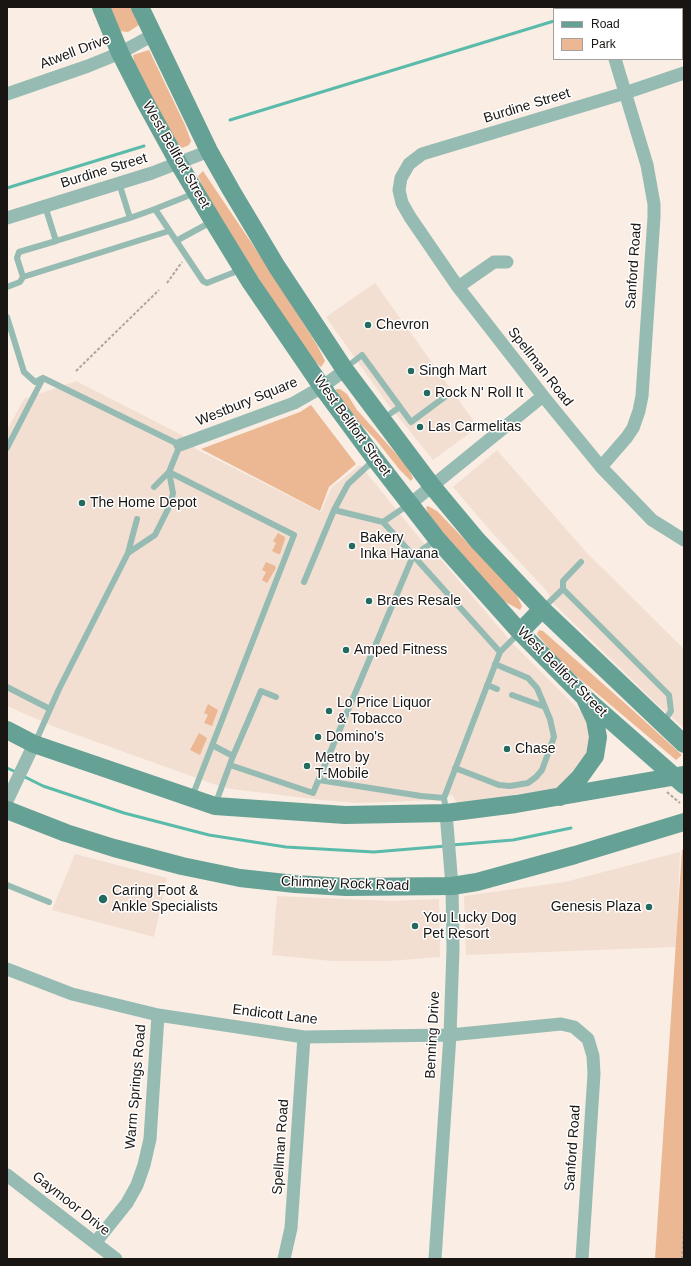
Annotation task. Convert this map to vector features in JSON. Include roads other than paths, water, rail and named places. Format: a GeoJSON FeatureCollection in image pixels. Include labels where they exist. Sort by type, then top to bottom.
{"type":"FeatureCollection","features":[{"type":"Feature","properties":{"kind":"main road","name":"West Bellfort Street"},"geometry":{"type":"LineString","coordinates":[[101,7],[120,52],[179,164],[196,193],[243,269],[322,387],[375,459],[437,539],[520,632],[584,697],[677,781]]}},
{"type":"Feature","properties":{"kind":"main road","name":"West Bellfort Street"},"geometry":{"type":"LineString","coordinates":[[140,7],[209,151],[255,231],[432,486],[477,540],[542,609],[684,744]]}},
{"type":"Feature","properties":{"kind":"main road"},"geometry":{"type":"LineString","coordinates":[[520,632],[542,609]]}},
{"type":"Feature","properties":{"kind":"main road"},"geometry":{"type":"LineString","coordinates":[[560,797],[580,776],[594,756],[598,738],[595,723],[584,697]]}},
{"type":"Feature","properties":{"kind":"main road"},"geometry":{"type":"LineString","coordinates":[[7,730],[31,751],[215,806],[345,815],[445,805],[516,804],[677,781]]}},
{"type":"Feature","properties":{"kind":"main road","name":"Chimney Rock Road"},"geometry":{"type":"LineString","coordinates":[[8,802],[66,833],[114,848],[182,866],[240,878],[295,884],[346,887],[452,886],[498,877],[684,822]]}},
{"type":"Feature","properties":{"kind":"street","name":"Atwell Drive"},"geometry":{"type":"LineString","coordinates":[[7,94],[88,66],[153,35]]}},
{"type":"Feature","properties":{"kind":"street","name":"Sanford Road"},"geometry":{"type":"LineString","coordinates":[[600,467],[627,437],[633,428],[642,396],[654,204],[647,165],[615,60]]}},
{"type":"Feature","properties":{"kind":"street","name":"Burdine Street"},"geometry":{"type":"LineString","coordinates":[[399,190],[401,178],[409,164],[422,154],[625,93],[684,73]]}},
{"type":"Feature","properties":{"kind":"street","name":"Burdine Street"},"geometry":{"type":"LineString","coordinates":[[7,218],[179,164],[209,151]]}},
{"type":"Feature","properties":{"kind":"street","name":"Spellman Road"},"geometry":{"type":"LineString","coordinates":[[399,190],[402,202],[410,217],[458,287],[600,467],[652,520],[684,540]]}},
{"type":"Feature","properties":{"kind":"street"},"geometry":{"type":"LineString","coordinates":[[458,287],[494,262],[507,262]]}},
{"type":"Feature","properties":{"kind":"street","name":"Westbury Square"},"geometry":{"type":"LineString","coordinates":[[180,446],[294,403],[322,387],[349,366]]}},
{"type":"Feature","properties":{"kind":"street"},"geometry":{"type":"LineString","coordinates":[[410,504],[543,396]]}},
{"type":"Feature","properties":{"kind":"street"},"geometry":{"type":"LineString","coordinates":[[8,802],[31,751]]}},
{"type":"Feature","properties":{"kind":"street","name":"Benning Drive"},"geometry":{"type":"LineString","coordinates":[[435,1259],[450,1035],[453,949],[452,886],[445,805]]}},
{"type":"Feature","properties":{"kind":"street","name":"Endicott Lane"},"geometry":{"type":"LineString","coordinates":[[7,970],[72,994],[158,1015],[304,1037],[450,1035],[561,1024],[574,1027],[588,1040]]}},
{"type":"Feature","properties":{"kind":"street","name":"Warm Springs Road"},"geometry":{"type":"LineString","coordinates":[[95,1243],[127,1203],[137,1185],[144,1165],[150,1139],[158,1015]]}},
{"type":"Feature","properties":{"kind":"street","name":"Spellman Road"},"geometry":{"type":"LineString","coordinates":[[284,1259],[291,1228],[304,1037]]}},
{"type":"Feature","properties":{"kind":"street","name":"Sanford Road"},"geometry":{"type":"LineString","coordinates":[[582,1259],[594,1074],[593,1056],[588,1040]]}},
{"type":"Feature","properties":{"kind":"street","name":"Gaymoor Drive"},"geometry":{"type":"LineString","coordinates":[[7,1175],[116,1259]]}},
{"type":"Feature","properties":{"kind":"lane"},"geometry":{"type":"LineString","coordinates":[[119,183],[130,218]]}},
{"type":"Feature","properties":{"kind":"lane"},"geometry":{"type":"LineString","coordinates":[[23,277],[17,258],[18,252],[155,210],[196,193]]}},
{"type":"Feature","properties":{"kind":"lane"},"geometry":{"type":"LineString","coordinates":[[45,206],[56,241]]}},
{"type":"Feature","properties":{"kind":"lane"},"geometry":{"type":"LineString","coordinates":[[155,210],[203,281],[207,283],[243,269]]}},
{"type":"Feature","properties":{"kind":"lane"},"geometry":{"type":"LineString","coordinates":[[176,241],[213,221]]}},
{"type":"Feature","properties":{"kind":"lane"},"geometry":{"type":"LineString","coordinates":[[7,286],[20,282],[23,277],[169,231]]}},
{"type":"Feature","properties":{"kind":"lane"},"geometry":{"type":"LineString","coordinates":[[7,317],[24,372],[35,382],[44,378]]}},
{"type":"Feature","properties":{"kind":"lane"},"geometry":{"type":"LineString","coordinates":[[349,366],[362,355],[411,422],[446,396]]}},
{"type":"Feature","properties":{"kind":"lane"},"geometry":{"type":"LineString","coordinates":[[44,378],[180,446],[169,472],[154,487]]}},
{"type":"Feature","properties":{"kind":"lane"},"geometry":{"type":"LineString","coordinates":[[7,448],[44,378]]}},
{"type":"Feature","properties":{"kind":"lane"},"geometry":{"type":"LineString","coordinates":[[391,413],[400,407]]}},
{"type":"Feature","properties":{"kind":"lane"},"geometry":{"type":"LineString","coordinates":[[304,582],[334,510],[348,484],[375,459]]}},
{"type":"Feature","properties":{"kind":"lane"},"geometry":{"type":"LineString","coordinates":[[128,553],[155,535],[171,503],[173,493],[169,472]]}},
{"type":"Feature","properties":{"kind":"lane"},"geometry":{"type":"LineString","coordinates":[[169,472],[294,535],[192,799]]}},
{"type":"Feature","properties":{"kind":"lane"},"geometry":{"type":"LineString","coordinates":[[383,522],[410,504]]}},
{"type":"Feature","properties":{"kind":"lane"},"geometry":{"type":"LineString","coordinates":[[334,510],[383,522],[500,652]]}},
{"type":"Feature","properties":{"kind":"lane"},"geometry":{"type":"LineString","coordinates":[[31,751],[50,709],[128,553],[137,519]]}},
{"type":"Feature","properties":{"kind":"lane"},"geometry":{"type":"LineString","coordinates":[[230,765],[313,793],[413,556],[437,539]]}},
{"type":"Feature","properties":{"kind":"lane"},"geometry":{"type":"LineString","coordinates":[[581,562],[563,581],[563,589],[669,695],[671,711],[662,723]]}},
{"type":"Feature","properties":{"kind":"lane"},"geometry":{"type":"LineString","coordinates":[[542,609],[563,589]]}},
{"type":"Feature","properties":{"kind":"lane"},"geometry":{"type":"LineString","coordinates":[[319,780],[421,796],[445,805],[455,768],[500,652],[520,632]]}},
{"type":"Feature","properties":{"kind":"lane"},"geometry":{"type":"LineString","coordinates":[[455,768],[499,785],[510,786],[528,782],[536,777],[542,770],[554,737],[550,719],[537,688],[528,678],[495,664]]}},
{"type":"Feature","properties":{"kind":"lane"},"geometry":{"type":"LineString","coordinates":[[487,685],[497,689]]}},
{"type":"Feature","properties":{"kind":"lane"},"geometry":{"type":"LineString","coordinates":[[7,687],[50,709]]}},
{"type":"Feature","properties":{"kind":"lane"},"geometry":{"type":"LineString","coordinates":[[215,806],[233,756],[261,691],[276,697]]}},
{"type":"Feature","properties":{"kind":"lane"},"geometry":{"type":"LineString","coordinates":[[512,695],[545,708]]}},
{"type":"Feature","properties":{"kind":"lane"},"geometry":{"type":"LineString","coordinates":[[212,745],[233,756]]}},
{"type":"Feature","properties":{"kind":"lane"},"geometry":{"type":"LineString","coordinates":[[7,885],[49,902]]}},
{"type":"Feature","properties":{"kind":"waterway"},"geometry":{"type":"LineString","coordinates":[[230,120],[553,21]]}},
{"type":"Feature","properties":{"kind":"waterway"},"geometry":{"type":"LineString","coordinates":[[7,188],[144,146]]}},
{"type":"Feature","properties":{"kind":"waterway"},"geometry":{"type":"LineString","coordinates":[[7,768],[16,772]]}},
{"type":"Feature","properties":{"kind":"waterway"},"geometry":{"type":"LineString","coordinates":[[23,776],[43,786],[124,813],[209,835],[286,847],[374,852],[446,846]]}},
{"type":"Feature","properties":{"kind":"waterway"},"geometry":{"type":"LineString","coordinates":[[452,845],[513,840],[571,828]]}},
{"type":"Feature","properties":{"kind":"place","name":"Chevron"},"geometry":{"type":"Point","coordinates":[368,325]}},
{"type":"Feature","properties":{"kind":"place","name":"Singh Mart"},"geometry":{"type":"Point","coordinates":[411,371]}},
{"type":"Feature","properties":{"kind":"place","name":"Rock N' Roll It"},"geometry":{"type":"Point","coordinates":[427,393]}},
{"type":"Feature","properties":{"kind":"place","name":"Las Carmelitas"},"geometry":{"type":"Point","coordinates":[420,427]}},
{"type":"Feature","properties":{"kind":"place","name":"The Home Depot"},"geometry":{"type":"Point","coordinates":[82,503]}},
{"type":"Feature","properties":{"kind":"place","name":"Bakery Inka Havana"},"geometry":{"type":"Point","coordinates":[352,546]}},
{"type":"Feature","properties":{"kind":"place","name":"Braes Resale"},"geometry":{"type":"Point","coordinates":[369,601]}},
{"type":"Feature","properties":{"kind":"place","name":"Amped Fitness"},"geometry":{"type":"Point","coordinates":[346,650]}},
{"type":"Feature","properties":{"kind":"place","name":"Lo Price Liquor & Tobacco"},"geometry":{"type":"Point","coordinates":[329,711]}},
{"type":"Feature","properties":{"kind":"place","name":"Domino's"},"geometry":{"type":"Point","coordinates":[318,737]}},
{"type":"Feature","properties":{"kind":"place","name":"Chase"},"geometry":{"type":"Point","coordinates":[507,749]}},
{"type":"Feature","properties":{"kind":"place","name":"Metro by T-Mobile"},"geometry":{"type":"Point","coordinates":[307,766]}},
{"type":"Feature","properties":{"kind":"place","name":"Caring Foot & Ankle Specialists"},"geometry":{"type":"Point","coordinates":[103,899]}},
{"type":"Feature","properties":{"kind":"place","name":"Genesis Plaza"},"geometry":{"type":"Point","coordinates":[649,907]}},
{"type":"Feature","properties":{"kind":"place","name":"You Lucky Dog Pet Resort"},"geometry":{"type":"Point","coordinates":[415,926]}}]}
